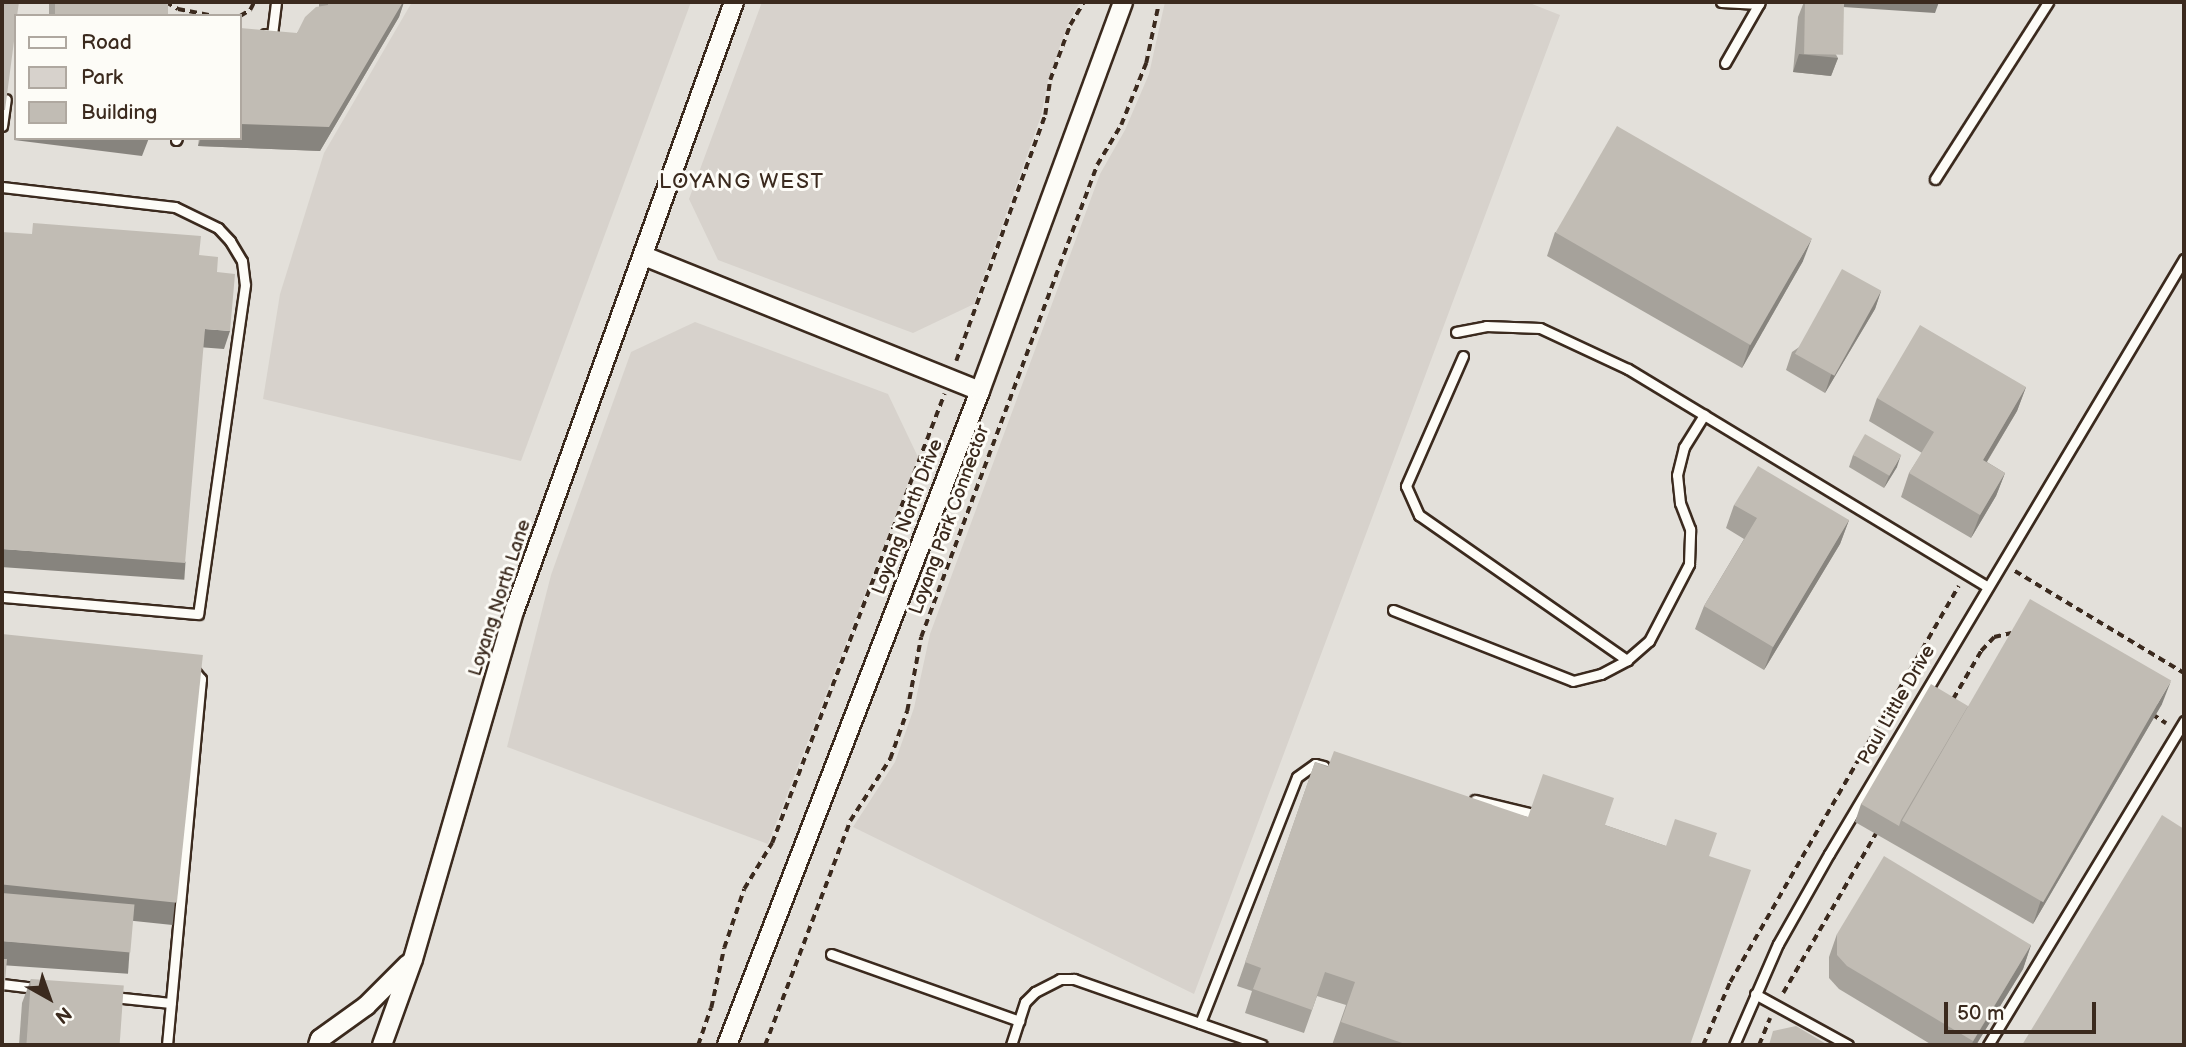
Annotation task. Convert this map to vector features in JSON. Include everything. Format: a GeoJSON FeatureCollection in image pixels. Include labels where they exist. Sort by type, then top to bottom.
{"type":"FeatureCollection","features":[{"type":"Feature","properties":{"kind":"street","name":"Loyang North Lane"},"geometry":{"type":"LineString","coordinates":[[382,1045],[413,959],[516,609],[734,2]]}},
{"type":"Feature","properties":{"kind":"street","name":"Loyang North Drive"},"geometry":{"type":"LineString","coordinates":[[727,1045],[980,391],[1123,2]]}},
{"type":"Feature","properties":{"kind":"street"},"geometry":{"type":"LineString","coordinates":[[644,256],[980,391]]}},
{"type":"Feature","properties":{"kind":"street","name":"Loyang North Lane"},"geometry":{"type":"LineString","coordinates":[[318,1045],[320,1039],[366,1006],[413,959]]}},
{"type":"Feature","properties":{"kind":"lane"},"geometry":{"type":"LineString","coordinates":[[250,33],[272,35],[276,2]]}},
{"type":"Feature","properties":{"kind":"lane"},"geometry":{"type":"LineString","coordinates":[[1721,2],[1759,3],[1725,62]]}},
{"type":"Feature","properties":{"kind":"lane"},"geometry":{"type":"LineString","coordinates":[[1936,179],[2048,2]]}},
{"type":"Feature","properties":{"kind":"lane"},"geometry":{"type":"LineString","coordinates":[[2,126],[8,83]]}},
{"type":"Feature","properties":{"kind":"lane"},"geometry":{"type":"LineString","coordinates":[[2,187],[175,207],[218,228],[230,241],[242,261],[245,285],[198,614],[2,597]]}},
{"type":"Feature","properties":{"kind":"lane","name":"Paul Little Drive"},"geometry":{"type":"LineString","coordinates":[[1734,1045],[1778,944],[1829,854],[2184,259]]}},
{"type":"Feature","properties":{"kind":"lane"},"geometry":{"type":"LineString","coordinates":[[1456,332],[1486,326],[1540,328],[1628,369],[1987,586]]}},
{"type":"Feature","properties":{"kind":"lane"},"geometry":{"type":"LineString","coordinates":[[1463,356],[1406,486],[1419,516],[1627,660]]}},
{"type":"Feature","properties":{"kind":"lane"},"geometry":{"type":"LineString","coordinates":[[1393,610],[1573,681],[1601,674],[1627,660],[1649,640],[1689,564],[1690,528],[1680,503],[1677,475],[1684,447],[1704,415]]}},
{"type":"Feature","properties":{"kind":"lane"},"geometry":{"type":"LineString","coordinates":[[167,1045],[201,679],[189,666],[181,663]]}},
{"type":"Feature","properties":{"kind":"lane"},"geometry":{"type":"LineString","coordinates":[[1988,1045],[2184,721]]}},
{"type":"Feature","properties":{"kind":"lane"},"geometry":{"type":"LineString","coordinates":[[1200,1023],[1297,777],[1315,764],[1329,767]]}},
{"type":"Feature","properties":{"kind":"lane"},"geometry":{"type":"LineString","coordinates":[[1464,797],[1529,813]]}},
{"type":"Feature","properties":{"kind":"lane"},"geometry":{"type":"LineString","coordinates":[[831,954],[1019,1021]]}},
{"type":"Feature","properties":{"kind":"lane"},"geometry":{"type":"LineString","coordinates":[[1011,1045],[1026,1002],[1035,992],[1060,979],[1074,979],[1262,1045]]}},
{"type":"Feature","properties":{"kind":"lane"},"geometry":{"type":"LineString","coordinates":[[2,984],[54,990]]}},
{"type":"Feature","properties":{"kind":"lane"},"geometry":{"type":"LineString","coordinates":[[1755,994],[1848,1045]]}},
{"type":"Feature","properties":{"kind":"lane"},"geometry":{"type":"LineString","coordinates":[[106,996],[171,1003]]}},
{"type":"Feature","properties":{"kind":"path"},"geometry":{"type":"LineString","coordinates":[[166,2],[178,9],[204,14]]}},
{"type":"Feature","properties":{"kind":"path"},"geometry":{"type":"LineString","coordinates":[[242,15],[250,10],[254,2]]}},
{"type":"Feature","properties":{"kind":"path"},"geometry":{"type":"LineString","coordinates":[[698,1045],[711,1008],[724,948],[744,889],[772,843],[950,379],[1045,115],[1050,80],[1070,25],[1084,2]]}},
{"type":"Feature","properties":{"kind":"path","name":"Loyang Park Connector"},"geometry":{"type":"LineString","coordinates":[[765,1045],[850,821],[890,759],[907,711],[921,638],[1097,164],[1121,125],[1146,63],[1158,2]]}},
{"type":"Feature","properties":{"kind":"path"},"geometry":{"type":"LineString","coordinates":[[2001,563],[2184,673]]}},
{"type":"Feature","properties":{"kind":"path"},"geometry":{"type":"LineString","coordinates":[[1703,1045],[1730,982],[1966,574]]}},
{"type":"Feature","properties":{"kind":"path"},"geometry":{"type":"LineString","coordinates":[[1947,710],[1981,651],[1994,637],[2008,632],[2017,634]]}},
{"type":"Feature","properties":{"kind":"path"},"geometry":{"type":"LineString","coordinates":[[2143,709],[2178,731]]}},
{"type":"Feature","properties":{"kind":"path"},"geometry":{"type":"LineString","coordinates":[[1759,1045],[1776,1005],[1879,828]]}},
{"type":"Feature","properties":{"kind":"shaded area"},"geometry":{"type":"Polygon","coordinates":[[[2,2],[2184,2],[2184,1045],[2,1045],[2,2]]]}},
{"type":"Feature","properties":{"kind":"green space"},"geometry":{"type":"Polygon","coordinates":[[[412,2],[691,2],[521,461],[263,399],[280,294],[324,153],[412,2]]]}},
{"type":"Feature","properties":{"kind":"green space"},"geometry":{"type":"Polygon","coordinates":[[[762,2],[1080,2],[1069,21],[1048,80],[1041,116],[974,304],[913,333],[718,260],[689,199],[762,2]]]}},
{"type":"Feature","properties":{"kind":"green space"},"geometry":{"type":"Polygon","coordinates":[[[1165,2],[1527,2],[1560,15],[1194,994],[853,827],[895,762],[914,708],[930,634],[1100,174],[1125,130],[1149,74],[1165,2]]]}},
{"type":"Feature","properties":{"kind":"green space"},"geometry":{"type":"Polygon","coordinates":[[[695,322],[888,394],[918,457],[768,844],[507,747],[551,575],[631,352],[695,322]]]}},
{"type":"Feature","properties":{"kind":"building"},"geometry":{"type":"Polygon","coordinates":[[[2,2],[19,2],[17,14],[14,14],[14,41],[5,110],[2,110],[2,2]]]}},
{"type":"Feature","properties":{"kind":"building"},"geometry":{"type":"Polygon","coordinates":[[[55,2],[168,2],[168,14],[55,14],[55,2]]]}},
{"type":"Feature","properties":{"kind":"building"},"geometry":{"type":"Polygon","coordinates":[[[328,2],[403,2],[329,127],[242,124],[242,28],[297,33],[305,17],[316,7],[328,5],[328,2]]]}},
{"type":"Feature","properties":{"kind":"building"},"geometry":{"type":"Polygon","coordinates":[[[1805,2],[1844,3],[1843,55],[1804,54],[1805,2]]]}},
{"type":"Feature","properties":{"kind":"building"},"geometry":{"type":"Polygon","coordinates":[[[1617,126],[1812,238],[1750,345],[1556,233],[1617,126]]]}},
{"type":"Feature","properties":{"kind":"building"},"geometry":{"type":"Polygon","coordinates":[[[33,223],[201,236],[199,255],[218,257],[217,272],[235,274],[230,331],[205,329],[185,563],[2,549],[2,232],[32,234],[33,223]]]}},
{"type":"Feature","properties":{"kind":"building"},"geometry":{"type":"Polygon","coordinates":[[[1842,269],[1881,291],[1834,376],[1795,354],[1842,269]]]}},
{"type":"Feature","properties":{"kind":"building"},"geometry":{"type":"Polygon","coordinates":[[[1920,325],[2026,387],[1983,460],[2005,473],[1980,515],[1909,473],[1934,432],[1877,398],[1920,325]]]}},
{"type":"Feature","properties":{"kind":"building"},"geometry":{"type":"Polygon","coordinates":[[[1865,434],[1901,455],[1889,476],[1853,455],[1865,434]]]}},
{"type":"Feature","properties":{"kind":"building"},"geometry":{"type":"Polygon","coordinates":[[[1758,466],[1849,520],[1773,647],[1704,606],[1757,518],[1734,505],[1758,466]]]}},
{"type":"Feature","properties":{"kind":"building"},"geometry":{"type":"Polygon","coordinates":[[[2030,599],[2171,680],[2043,902],[1902,821],[2030,599]]]}},
{"type":"Feature","properties":{"kind":"building"},"geometry":{"type":"Polygon","coordinates":[[[2,634],[203,655],[177,903],[2,884],[2,634]]]}},
{"type":"Feature","properties":{"kind":"building"},"geometry":{"type":"Polygon","coordinates":[[[1931,684],[1968,706],[1899,826],[1861,804],[1931,684]]]}},
{"type":"Feature","properties":{"kind":"building"},"geometry":{"type":"Polygon","coordinates":[[[1334,751],[1528,817],[1543,774],[1614,798],[1605,825],[1666,846],[1675,819],[1717,833],[1709,856],[1751,870],[1690,1045],[1408,1045],[1341,1022],[1355,982],[1325,972],[1312,1010],[1253,989],[1261,968],[1245,962],[1315,762],[1328,767],[1334,751]]]}},
{"type":"Feature","properties":{"kind":"building"},"geometry":{"type":"Polygon","coordinates":[[[2162,815],[2184,829],[2184,1045],[2022,1045],[2162,815]]]}},
{"type":"Feature","properties":{"kind":"building"},"geometry":{"type":"Polygon","coordinates":[[[1884,856],[2031,945],[1973,1041],[1847,966],[1837,955],[1837,934],[1884,856]]]}},
{"type":"Feature","properties":{"kind":"building"},"geometry":{"type":"Polygon","coordinates":[[[2,893],[134,905],[130,952],[2,941],[2,893]]]}},
{"type":"Feature","properties":{"kind":"building"},"geometry":{"type":"Polygon","coordinates":[[[2,959],[7,959],[2,1018],[2,959]]]}},
{"type":"Feature","properties":{"kind":"building"},"geometry":{"type":"Polygon","coordinates":[[[31,979],[124,985],[120,1045],[26,1045],[31,979]]]}},
{"type":"Feature","properties":{"kind":"building"},"geometry":{"type":"Polygon","coordinates":[[[1796,1026],[1828,1045],[1769,1045],[1773,1031],[1796,1026]]]}},
{"type":"Feature","properties":{"kind":"district","name":"LOYANG WEST"},"geometry":{"type":"Point","coordinates":[742,182]}}]}
